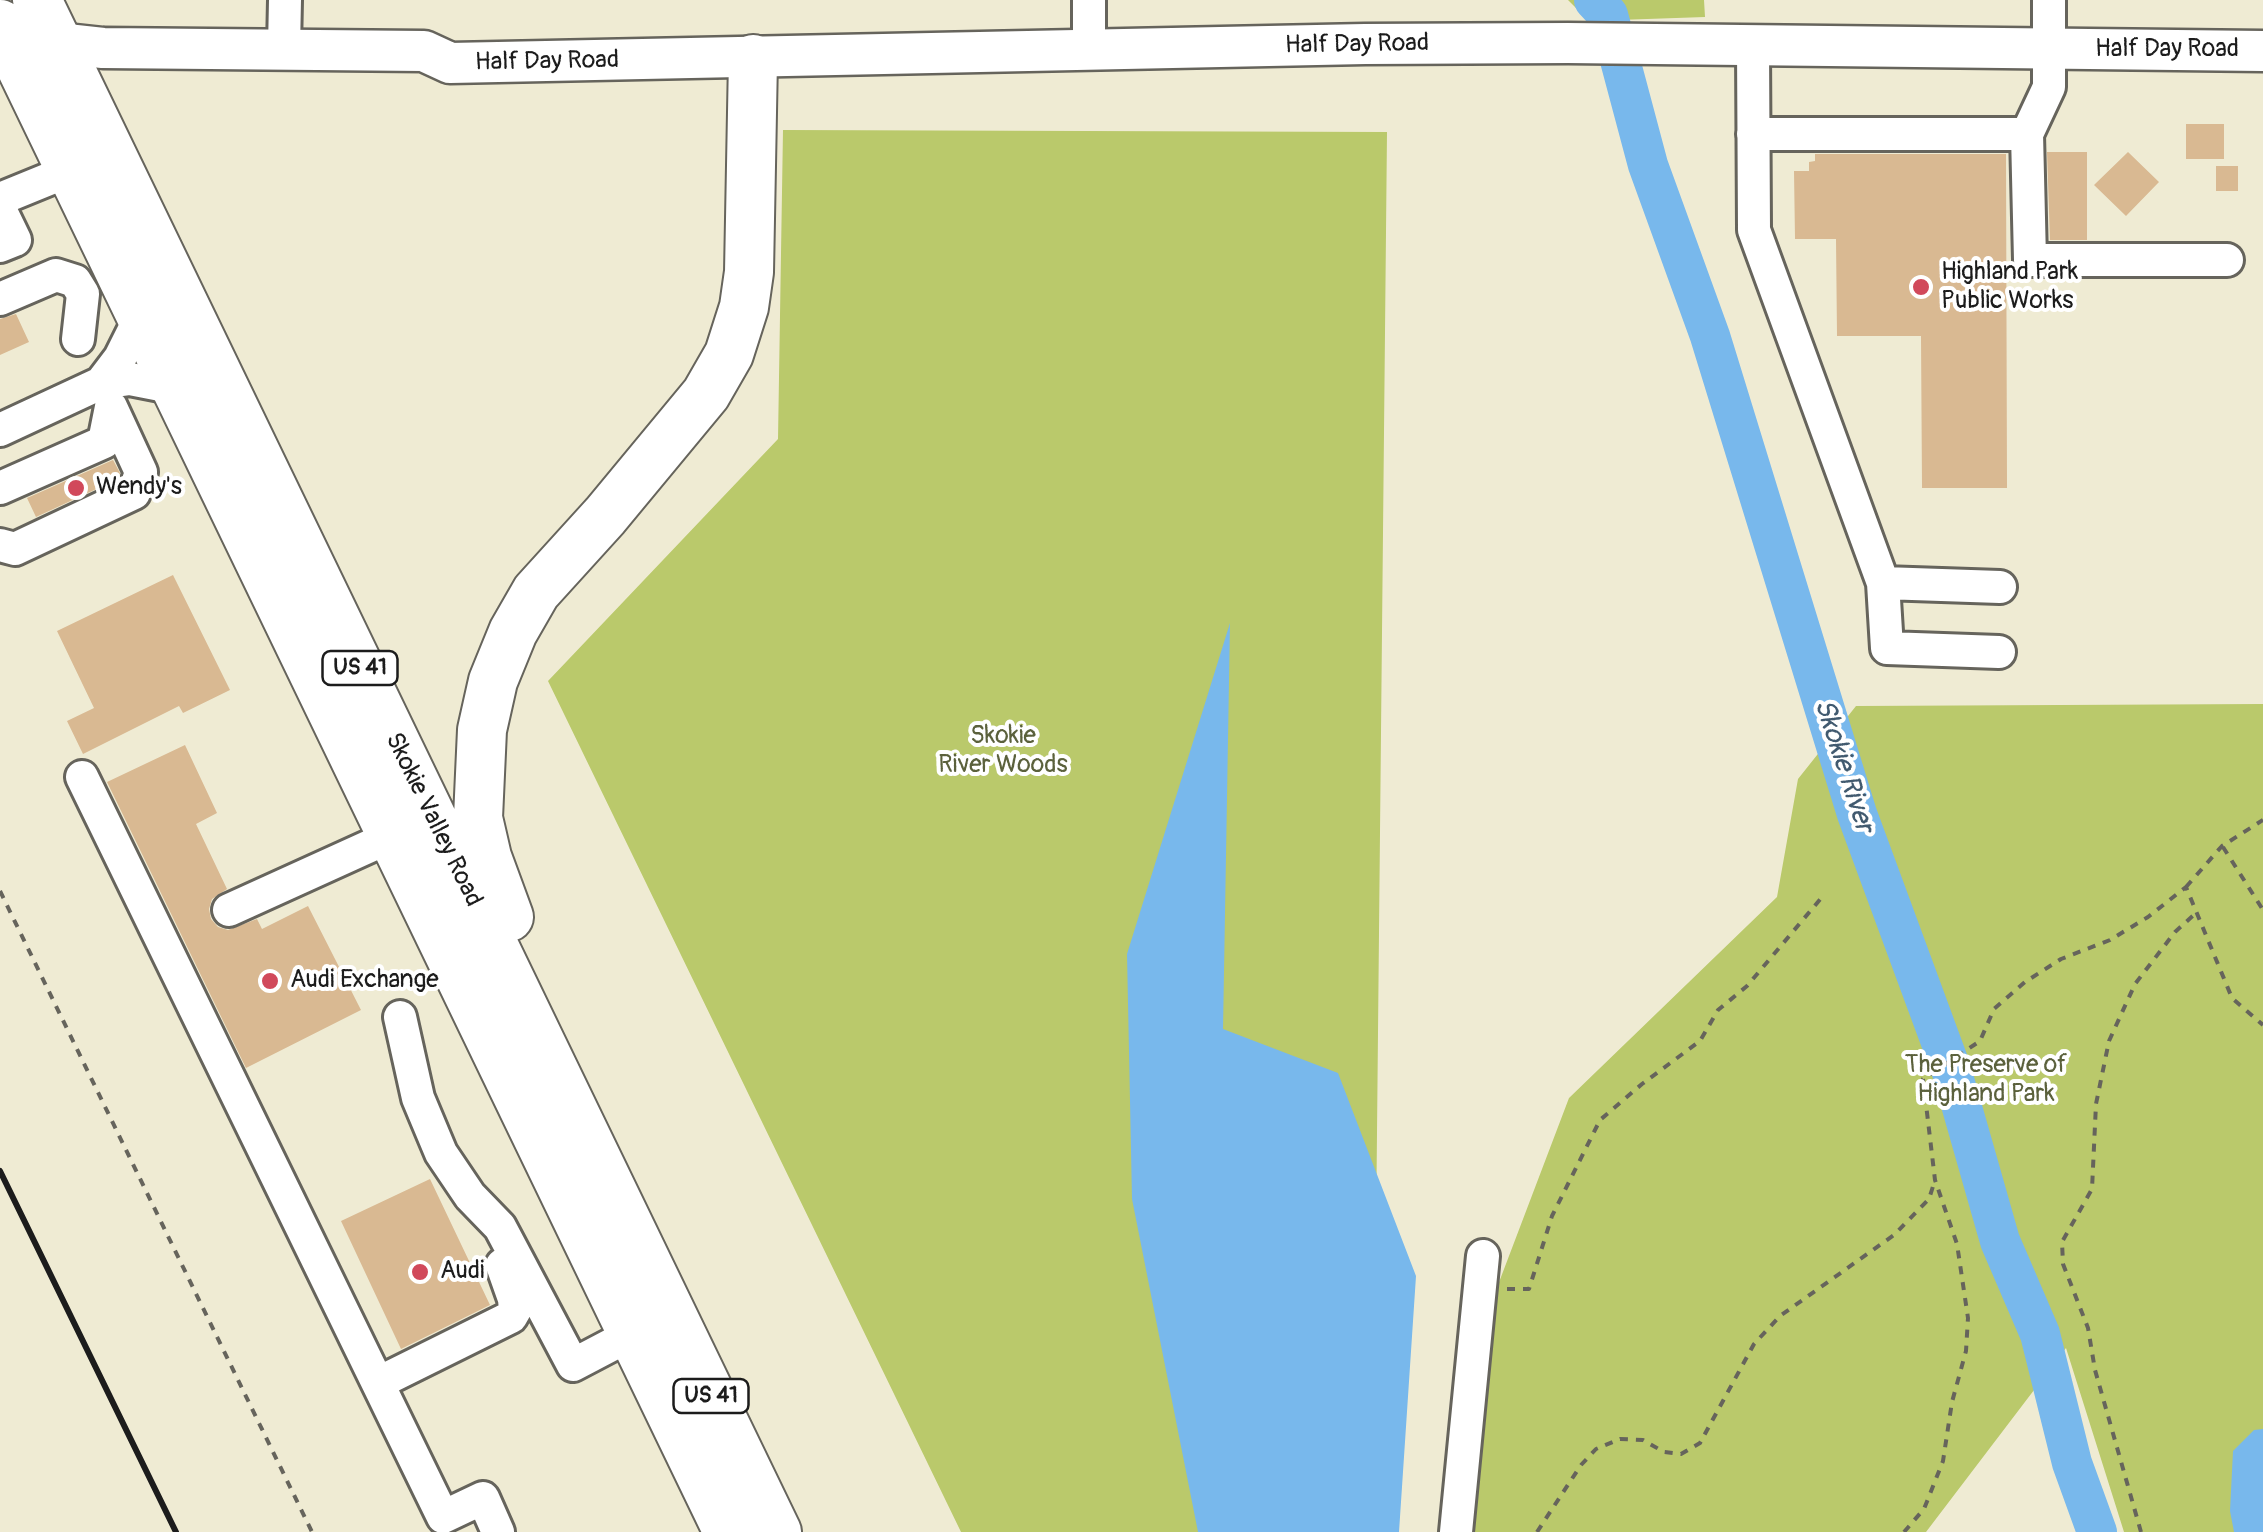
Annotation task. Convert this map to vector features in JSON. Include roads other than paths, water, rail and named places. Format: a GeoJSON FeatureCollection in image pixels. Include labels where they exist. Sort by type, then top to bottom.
{"type":"FeatureCollection","features":[{"type":"Feature","properties":{"kind":"highway","name":"Skokie Valley Road"},"geometry":{"type":"LineString","coordinates":[[37,0],[777,1532]]}},
{"type":"Feature","properties":{"kind":"highway","name":"Skokie Valley Road"},"geometry":{"type":"LineString","coordinates":[[7,52],[71,170],[728,1532]]}},
{"type":"Feature","properties":{"kind":"highway"},"geometry":{"type":"LineString","coordinates":[[645,1260],[488,857],[478,818],[482,730],[492,681],[536,592],[606,516],[706,394],[729,354],[744,307],[749,272],[754,59]]}},
{"type":"Feature","properties":{"kind":"main road","name":"Half Day Road"},"geometry":{"type":"LineString","coordinates":[[66,59],[103,48],[424,51],[450,63],[1568,42],[2263,51]]}},
{"type":"Feature","properties":{"kind":"main road","name":"Half Day Road"},"geometry":{"type":"LineString","coordinates":[[7,52],[66,59],[426,77],[450,63]]}},
{"type":"Feature","properties":{"kind":"street"},"geometry":{"type":"LineString","coordinates":[[284,48],[285,0]]}},
{"type":"Feature","properties":{"kind":"street"},"geometry":{"type":"LineString","coordinates":[[1089,0],[1089,50]]}},
{"type":"Feature","properties":{"kind":"street"},"geometry":{"type":"LineString","coordinates":[[2048,0],[2048,87],[2026,134],[2030,260],[2227,260]]}},
{"type":"Feature","properties":{"kind":"street"},"geometry":{"type":"LineString","coordinates":[[1753,46],[1754,230],[1883,583],[1887,648],[1999,652]]}},
{"type":"Feature","properties":{"kind":"street"},"geometry":{"type":"LineString","coordinates":[[1753,134],[2026,134]]}},
{"type":"Feature","properties":{"kind":"street"},"geometry":{"type":"LineString","coordinates":[[0,200],[71,170]]}},
{"type":"Feature","properties":{"kind":"street"},"geometry":{"type":"LineString","coordinates":[[0,209],[14,240],[0,246]]}},
{"type":"Feature","properties":{"kind":"street"},"geometry":{"type":"LineString","coordinates":[[0,299],[56,275],[74,281],[83,294],[78,339]]}},
{"type":"Feature","properties":{"kind":"street"},"geometry":{"type":"LineString","coordinates":[[100,383],[120,358],[141,316]]}},
{"type":"Feature","properties":{"kind":"street"},"geometry":{"type":"LineString","coordinates":[[0,430],[100,383],[130,379],[176,388]]}},
{"type":"Feature","properties":{"kind":"street"},"geometry":{"type":"LineString","coordinates":[[0,488],[104,442],[111,407],[140,472],[134,493],[14,549],[0,545]]}},
{"type":"Feature","properties":{"kind":"street"},"geometry":{"type":"LineString","coordinates":[[1883,583],[2000,587]]}},
{"type":"Feature","properties":{"kind":"street"},"geometry":{"type":"LineString","coordinates":[[82,776],[443,1517],[482,1498],[498,1532]]}},
{"type":"Feature","properties":{"kind":"street"},"geometry":{"type":"LineString","coordinates":[[229,910],[392,836]]}},
{"type":"Feature","properties":{"kind":"street"},"geometry":{"type":"LineString","coordinates":[[400,1017],[418,1098],[441,1154],[500,1227],[573,1365],[632,1334]]}},
{"type":"Feature","properties":{"kind":"street"},"geometry":{"type":"LineString","coordinates":[[378,1384],[511,1317],[515,1310],[510,1287],[476,1201]]}},
{"type":"Feature","properties":{"kind":"street"},"geometry":{"type":"LineString","coordinates":[[1456,1532],[1482,1256]]}},
{"type":"Feature","properties":{"kind":"water"},"geometry":{"type":"Polygon","coordinates":[[[1230,623],[1223,1029],[1338,1073],[1416,1276],[1399,1532],[1198,1532],[1132,1199],[1127,954],[1230,623]]]}},
{"type":"Feature","properties":{"kind":"water"},"geometry":{"type":"Polygon","coordinates":[[[2263,1429],[2263,1532],[2234,1532],[2230,1511],[2233,1451],[2254,1430],[2263,1429]]]}},
{"type":"Feature","properties":{"kind":"waterway","name":"Skokie River"},"geometry":{"type":"LineString","coordinates":[[1594,0],[1608,15],[1648,165],[1710,336],[1857,814],[1951,1069],[2000,1241],[2040,1334],[2072,1463],[2097,1532]]}},
{"type":"Feature","properties":{"kind":"railway"},"geometry":{"type":"LineString","coordinates":[[0,1171],[176,1532]]}},
{"type":"Feature","properties":{"kind":"place","name":"Highland Park Public Works"},"geometry":{"type":"Point","coordinates":[1921,287]}},
{"type":"Feature","properties":{"kind":"place","name":"Wendy's"},"geometry":{"type":"Point","coordinates":[76,488]}},
{"type":"Feature","properties":{"kind":"place","name":"Audi Exchange"},"geometry":{"type":"Point","coordinates":[270,981]}},
{"type":"Feature","properties":{"kind":"place","name":"Audi"},"geometry":{"type":"Point","coordinates":[420,1272]}},
{"type":"Feature","properties":{"kind":"park label","name":"Skokie River Woods"},"geometry":{"type":"Point","coordinates":[1003,752]}},
{"type":"Feature","properties":{"kind":"park label","name":"The Preserve of Highland Park"},"geometry":{"type":"Point","coordinates":[1986,1080]}}]}
